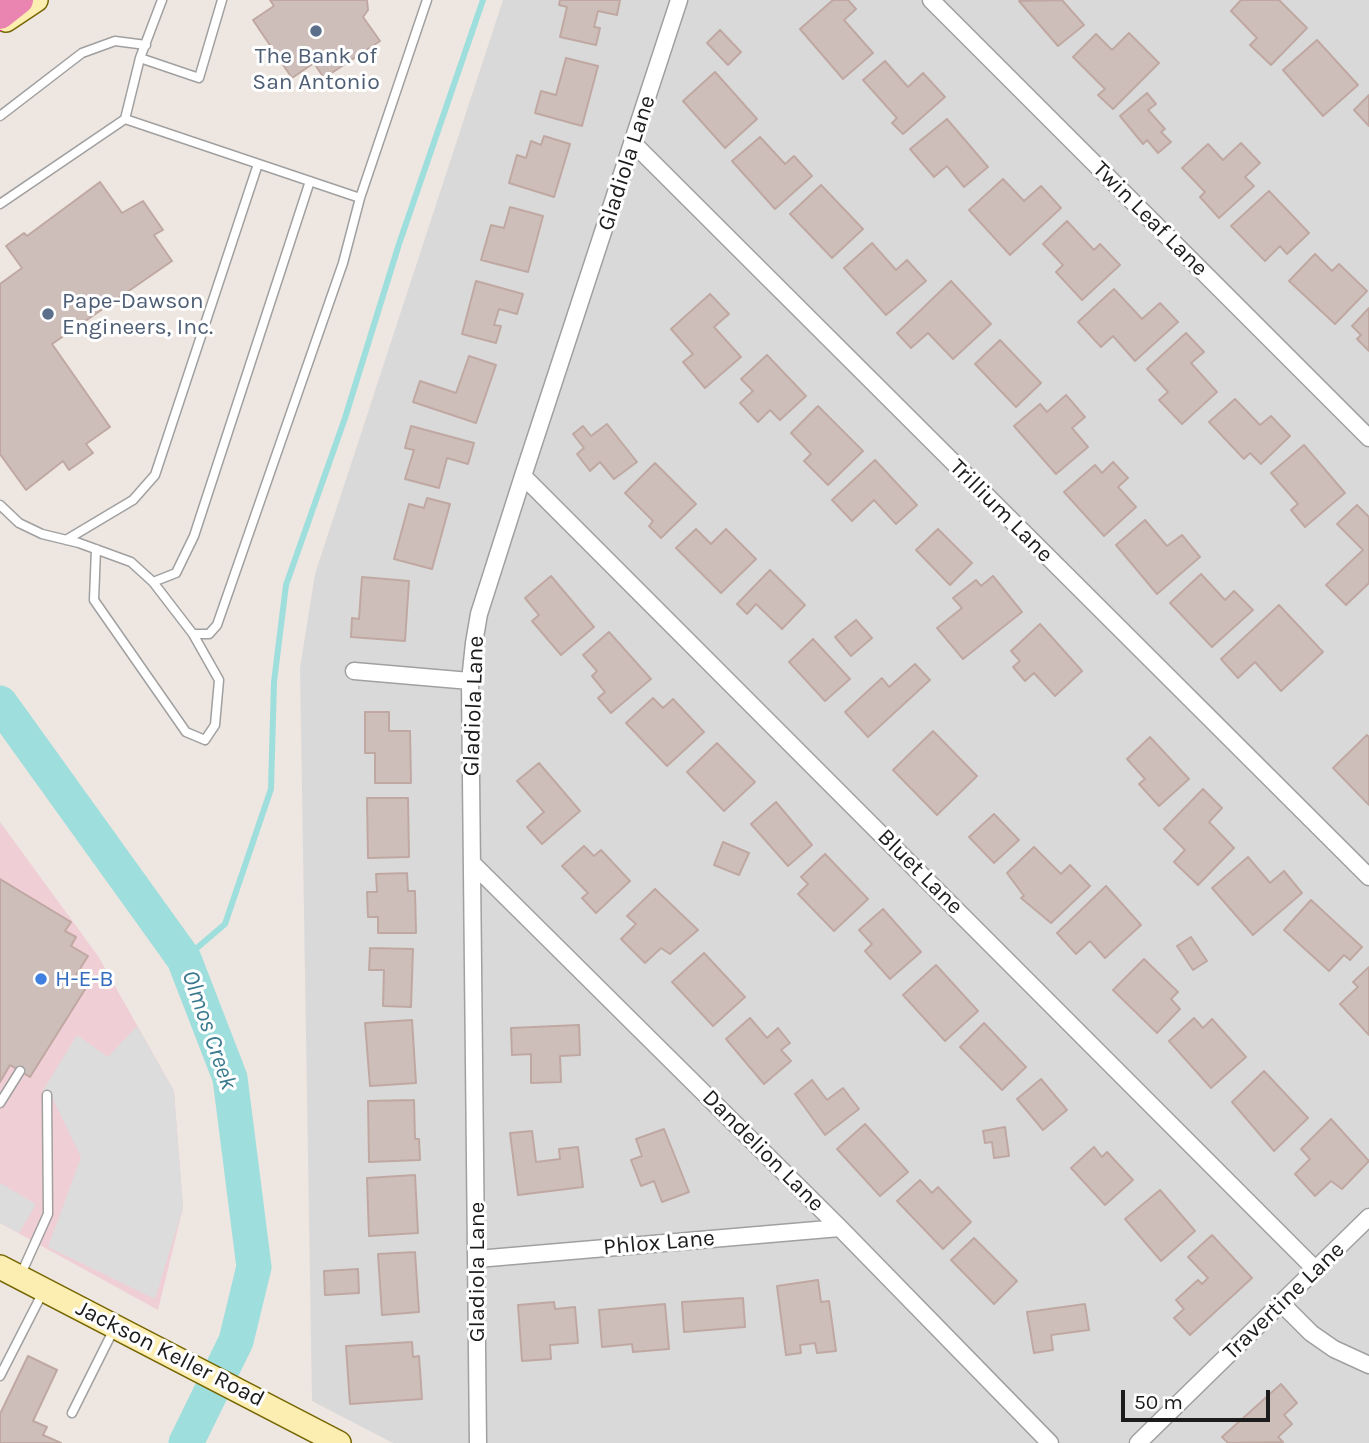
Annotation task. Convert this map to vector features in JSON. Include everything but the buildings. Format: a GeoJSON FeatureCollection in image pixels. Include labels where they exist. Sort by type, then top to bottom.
{"type":"FeatureCollection","features":[{"type":"Feature","properties":{"kind":"highway"},"geometry":{"type":"LineString","coordinates":[[0,15],[19,0]]}},
{"type":"Feature","properties":{"kind":"main road"},"geometry":{"type":"LineString","coordinates":[[0,23],[36,0]]}},
{"type":"Feature","properties":{"kind":"main road","name":"Jackson Keller Road"},"geometry":{"type":"LineString","coordinates":[[10,1272],[339,1443]]}},
{"type":"Feature","properties":{"kind":"street","name":"Gladiola Lane"},"geometry":{"type":"LineString","coordinates":[[478,1443],[470,681],[479,614],[679,0]]}},
{"type":"Feature","properties":{"kind":"street","name":"Twin Leaf Lane"},"geometry":{"type":"LineString","coordinates":[[931,0],[1369,438]]}},
{"type":"Feature","properties":{"kind":"street","name":"Trillium Lane"},"geometry":{"type":"LineString","coordinates":[[634,144],[1369,877]]}},
{"type":"Feature","properties":{"kind":"street","name":"Bluet Lane"},"geometry":{"type":"LineString","coordinates":[[523,475],[1316,1270]]}},
{"type":"Feature","properties":{"kind":"street"},"geometry":{"type":"LineString","coordinates":[[354,671],[470,681]]}},
{"type":"Feature","properties":{"kind":"street","name":"Dandelion Lane"},"geometry":{"type":"LineString","coordinates":[[472,863],[840,1228],[1050,1443]]}},
{"type":"Feature","properties":{"kind":"street","name":"Travertine Lane"},"geometry":{"type":"LineString","coordinates":[[1138,1443],[1369,1217]]}},
{"type":"Feature","properties":{"kind":"street","name":"Phlox Lane"},"geometry":{"type":"LineString","coordinates":[[477,1259],[840,1228]]}},
{"type":"Feature","properties":{"kind":"street"},"geometry":{"type":"LineString","coordinates":[[1281,1303],[1311,1333],[1334,1349],[1369,1365]]}},
{"type":"Feature","properties":{"kind":"lane"},"geometry":{"type":"LineString","coordinates":[[0,204],[125,119],[140,58],[162,0]]}},
{"type":"Feature","properties":{"kind":"lane"},"geometry":{"type":"LineString","coordinates":[[140,58],[199,78],[222,0]]}},
{"type":"Feature","properties":{"kind":"lane"},"geometry":{"type":"LineString","coordinates":[[193,634],[209,634],[225,606],[343,263],[360,198],[427,0]]}},
{"type":"Feature","properties":{"kind":"lane"},"geometry":{"type":"LineString","coordinates":[[0,116],[82,52],[115,41],[146,45]]}},
{"type":"Feature","properties":{"kind":"lane"},"geometry":{"type":"LineString","coordinates":[[125,119],[360,198]]}},
{"type":"Feature","properties":{"kind":"lane"},"geometry":{"type":"LineString","coordinates":[[66,540],[133,500],[156,475],[258,164]]}},
{"type":"Feature","properties":{"kind":"lane"},"geometry":{"type":"LineString","coordinates":[[153,582],[176,573],[194,536],[310,181]]}},
{"type":"Feature","properties":{"kind":"lane"},"geometry":{"type":"LineString","coordinates":[[0,505],[19,523],[42,534],[96,549],[131,562],[153,582],[193,634],[219,680],[215,725],[205,740],[187,732],[94,600],[96,549]]}},
{"type":"Feature","properties":{"kind":"lane"},"geometry":{"type":"LineString","coordinates":[[0,1103],[20,1071]]}},
{"type":"Feature","properties":{"kind":"lane"},"geometry":{"type":"LineString","coordinates":[[10,1272],[48,1214],[47,1095]]}},
{"type":"Feature","properties":{"kind":"lane"},"geometry":{"type":"LineString","coordinates":[[0,1376],[44,1289]]}},
{"type":"Feature","properties":{"kind":"lane"},"geometry":{"type":"LineString","coordinates":[[72,1413],[115,1326]]}},
{"type":"Feature","properties":{"kind":"shaded area"},"geometry":{"type":"Polygon","coordinates":[[[503,0],[1369,0],[1369,1443],[393,1443],[312,1401],[300,668],[315,574],[503,0]]]}},
{"type":"Feature","properties":{"kind":"shaded area"},"geometry":{"type":"Polygon","coordinates":[[[0,822],[98,956],[174,1091],[183,1208],[158,1310],[0,1223],[0,822]]]}},
{"type":"Feature","properties":{"kind":"shaded area"},"geometry":{"type":"Polygon","coordinates":[[[137,1026],[174,1091],[183,1208],[155,1299],[48,1247],[81,1157],[53,1099],[42,1092],[77,1035],[108,1057],[137,1026]]]}},
{"type":"Feature","properties":{"kind":"shaded area"},"geometry":{"type":"Polygon","coordinates":[[[0,1183],[36,1204],[19,1233],[0,1223],[0,1183]]]}},
{"type":"Feature","properties":{"kind":"waterway"},"geometry":{"type":"LineString","coordinates":[[184,959],[225,924],[271,789],[274,682],[286,585],[345,418],[399,244],[483,0]]}},
{"type":"Feature","properties":{"kind":"waterway","name":"Olmos Creek"},"geometry":{"type":"LineString","coordinates":[[0,703],[184,959],[230,1078],[254,1267],[236,1341],[186,1443]]}},
{"type":"Feature","properties":{"kind":"place","name":"The Bank of San Antonio"},"geometry":{"type":"Point","coordinates":[316,31]}},
{"type":"Feature","properties":{"kind":"place","name":"Pape-Dawson Engineers, Inc."},"geometry":{"type":"Point","coordinates":[48,314]}},
{"type":"Feature","properties":{"kind":"place","name":"H-E-B"},"geometry":{"type":"Point","coordinates":[41,979]}}]}
